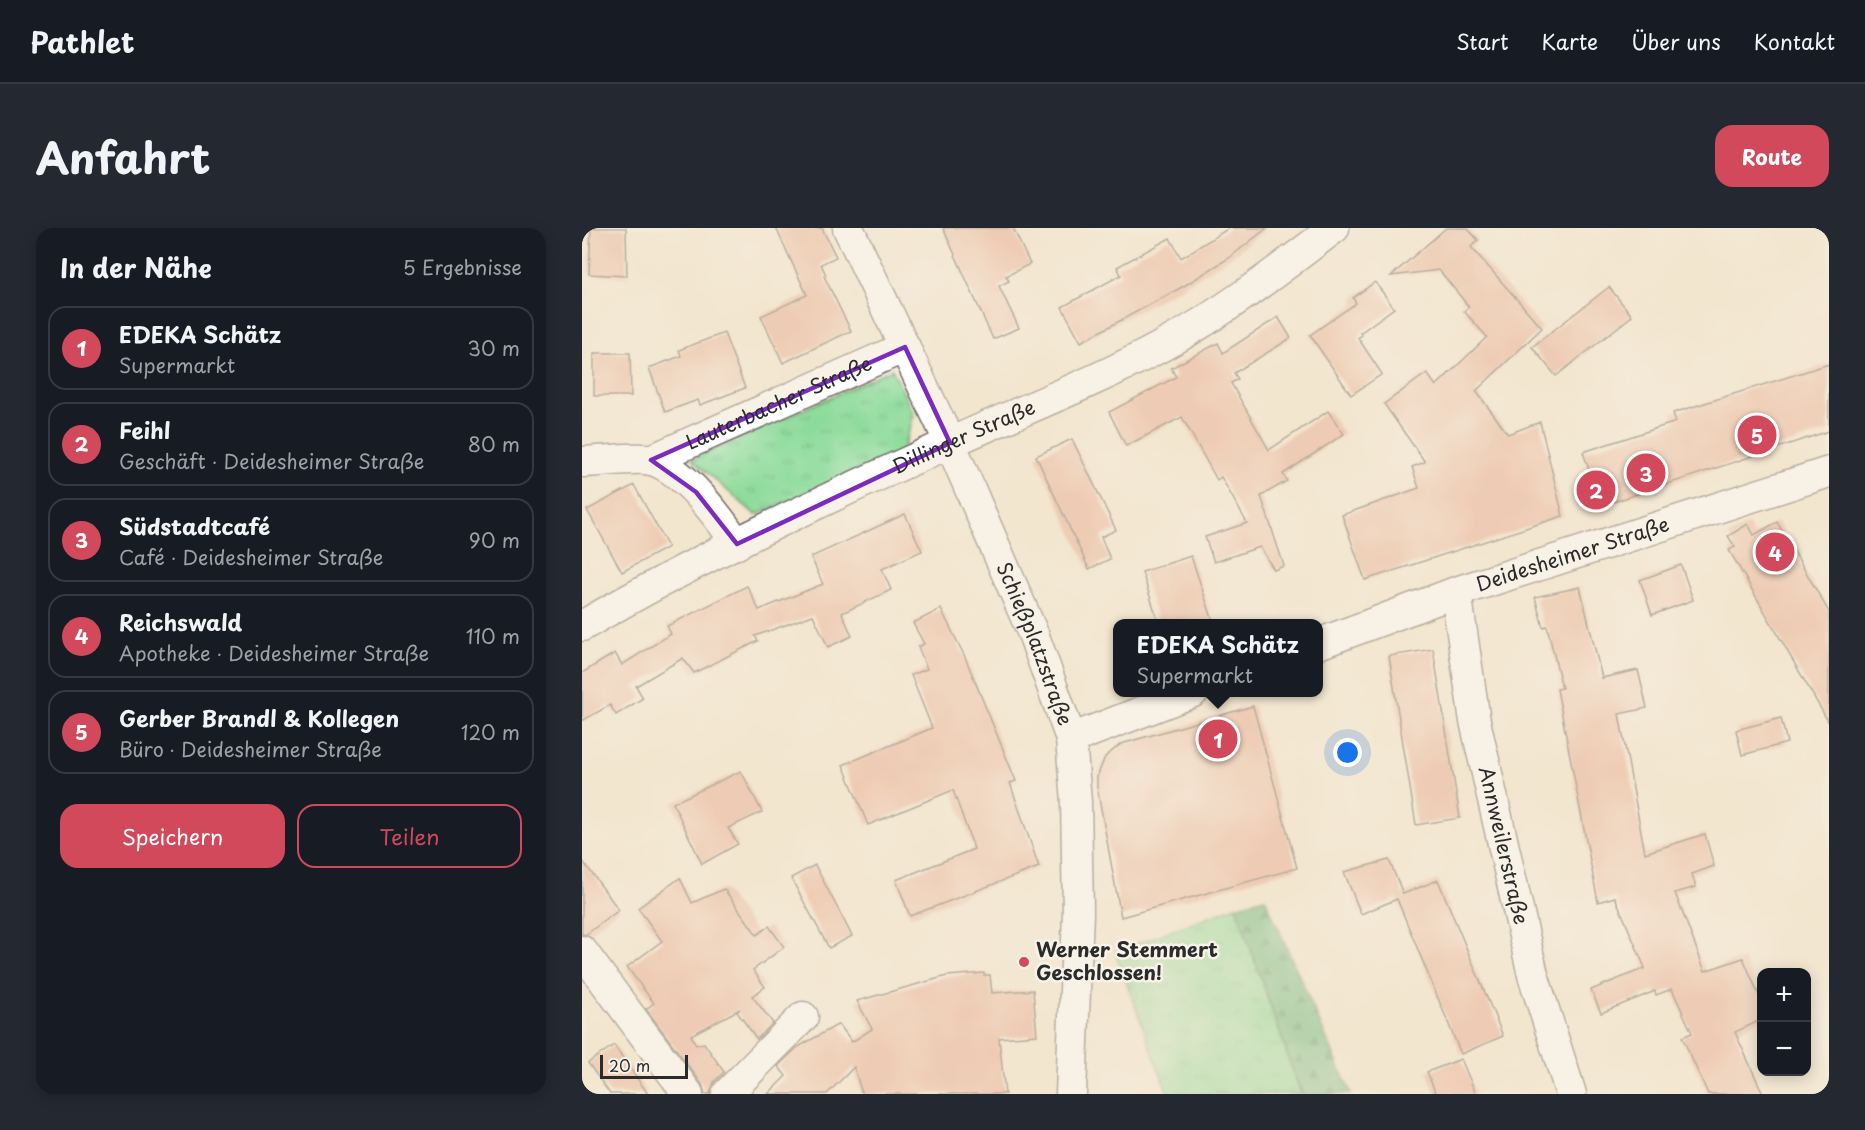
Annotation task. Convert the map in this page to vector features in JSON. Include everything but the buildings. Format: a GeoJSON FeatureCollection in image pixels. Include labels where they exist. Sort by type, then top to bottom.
{"type":"FeatureCollection","features":[{"type":"Feature","properties":{"kind":"street","name":"Schießplatzstraße"},"geometry":{"type":"LineString","coordinates":[[848,228],[950,443],[1034,636],[1071,738],[1076,802],[1078,913],[1071,1094]]}},
{"type":"Feature","properties":{"kind":"street","name":"Dillinger Straße"},"geometry":{"type":"LineString","coordinates":[[582,626],[737,544],[950,443],[1089,383],[1164,345],[1238,298],[1334,228]]}},
{"type":"Feature","properties":{"kind":"street","name":"Lauterbacher Straße"},"geometry":{"type":"LineString","coordinates":[[582,462],[651,460],[905,346]]}},
{"type":"Feature","properties":{"kind":"street","name":"Lauterbacher Straße"},"geometry":{"type":"LineString","coordinates":[[651,460],[673,473],[696,492],[737,544]]}},
{"type":"Feature","properties":{"kind":"street","name":"Deidesheimer Straße"},"geometry":{"type":"LineString","coordinates":[[1323,642],[1456,592],[1829,472]]}},
{"type":"Feature","properties":{"kind":"street","name":"Annweilerstraße"},"geometry":{"type":"LineString","coordinates":[[1456,592],[1477,731],[1533,975],[1571,1094]]}},
{"type":"Feature","properties":{"kind":"street"},"geometry":{"type":"LineString","coordinates":[[1071,738],[1182,697]]}},
{"type":"Feature","properties":{"kind":"street"},"geometry":{"type":"LineString","coordinates":[[582,951],[688,1094]]}},
{"type":"Feature","properties":{"kind":"street"},"geometry":{"type":"LineString","coordinates":[[727,1094],[803,1017]]}},
{"type":"Feature","properties":{"kind":"highlighted area"},"geometry":{"type":"Polygon","coordinates":[[[905,347],[950,443],[737,544],[696,492],[651,460],[905,347]]]}},
{"type":"Feature","properties":{"kind":"green space"},"geometry":{"type":"Polygon","coordinates":[[[892,369],[914,415],[903,450],[756,515],[692,460],[892,369]]]}},
{"type":"Feature","properties":{"kind":"green space"},"geometry":{"type":"Polygon","coordinates":[[[1265,898],[1351,1094],[1301,1094],[1236,906],[1265,898]]]}},
{"type":"Feature","properties":{"kind":"green space"},"geometry":{"type":"Polygon","coordinates":[[[1236,906],[1301,1094],[1168,1094],[1115,952],[1236,906]]]}},
{"type":"Feature","properties":{"kind":"place","name":"Gerber Brandl & Kollegen"},"geometry":{"type":"Point","coordinates":[1757,435]}},
{"type":"Feature","properties":{"kind":"place","name":"Südstadtcafé"},"geometry":{"type":"Point","coordinates":[1646,473]}},
{"type":"Feature","properties":{"kind":"place","name":"Feihl"},"geometry":{"type":"Point","coordinates":[1596,490]}},
{"type":"Feature","properties":{"kind":"place","name":"Reichswald"},"geometry":{"type":"Point","coordinates":[1775,552]}},
{"type":"Feature","properties":{"kind":"place","name":"EDEKA Schätz"},"geometry":{"type":"Point","coordinates":[1218,739]}},
{"type":"Feature","properties":{"kind":"place","name":"Werner Stemmert Geschlossen!"},"geometry":{"type":"Point","coordinates":[1024,962]}}]}
